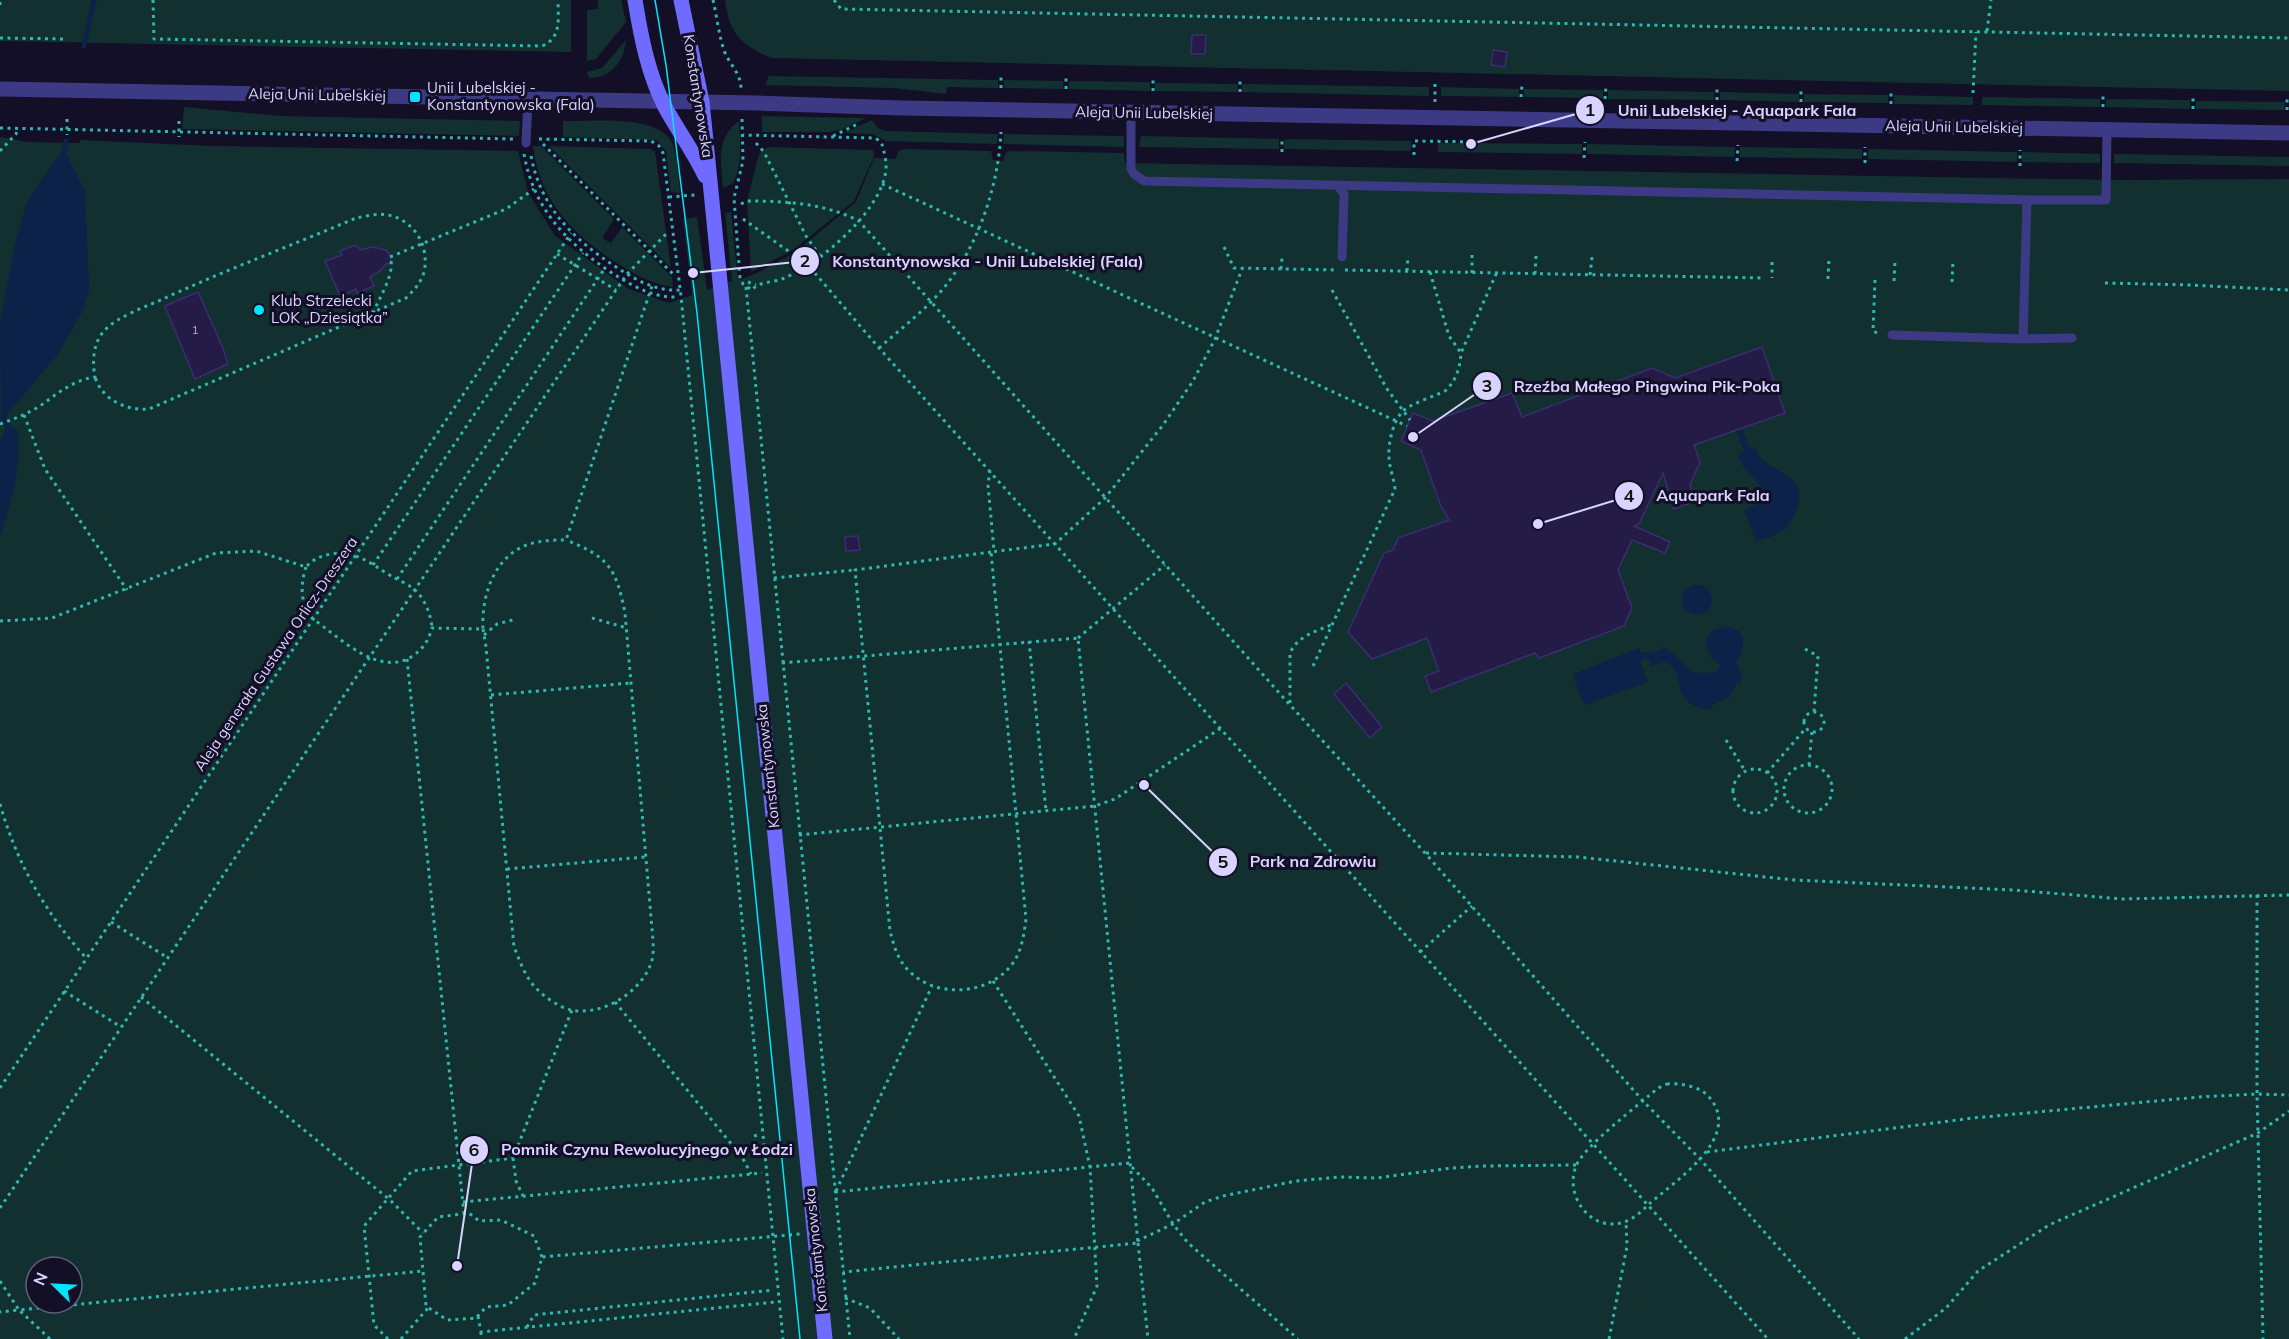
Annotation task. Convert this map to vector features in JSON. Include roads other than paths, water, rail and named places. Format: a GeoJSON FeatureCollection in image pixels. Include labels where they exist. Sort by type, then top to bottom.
{"type":"FeatureCollection","features":[{"type":"Feature","properties":{"kind":"main road","name":"Konstantynowska"},"geometry":{"type":"LineString","coordinates":[[635,0],[644,50],[663,102],[698,161],[705,194]]}},
{"type":"Feature","properties":{"kind":"main road","name":"Konstantynowska"},"geometry":{"type":"LineString","coordinates":[[681,0],[702,102],[705,194],[825,1339]]}},
{"type":"Feature","properties":{"kind":"street","name":"Aleja Unii Lubelskiej"},"geometry":{"type":"LineString","coordinates":[[0,89],[2289,133]]}},
{"type":"Feature","properties":{"kind":"lane"},"geometry":{"type":"LineString","coordinates":[[526,142],[528,99]]}},
{"type":"Feature","properties":{"kind":"lane"},"geometry":{"type":"LineString","coordinates":[[1131,112],[1131,169],[1144,181],[2026,200],[2106,200],[2107,130]]}},
{"type":"Feature","properties":{"kind":"lane"},"geometry":{"type":"LineString","coordinates":[[1338,186],[1344,194],[1342,257]]}},
{"type":"Feature","properties":{"kind":"lane"},"geometry":{"type":"LineString","coordinates":[[2023,339],[2026,200]]}},
{"type":"Feature","properties":{"kind":"lane"},"geometry":{"type":"LineString","coordinates":[[1892,335],[2023,339],[2072,338]]}},
{"type":"Feature","properties":{"kind":"water"},"geometry":{"type":"Polygon","coordinates":[[[62,151],[67,155],[85,191],[89,290],[83,310],[58,354],[6,416],[1,418],[0,323],[14,249],[26,205],[62,151]]]}},
{"type":"Feature","properties":{"kind":"water"},"geometry":{"type":"Polygon","coordinates":[[[11,426],[18,431],[17,472],[0,537],[0,440],[5,430],[11,426]]]}},
{"type":"Feature","properties":{"kind":"water"},"geometry":{"type":"Polygon","coordinates":[[[1742,428],[1750,449],[1755,447],[1759,456],[1766,463],[1785,474],[1798,489],[1799,501],[1791,522],[1773,536],[1756,541],[1744,510],[1759,503],[1763,493],[1758,483],[1743,466],[1738,455],[1744,451],[1736,431],[1742,428]]]}},
{"type":"Feature","properties":{"kind":"water"},"geometry":{"type":"Polygon","coordinates":[[[1697,585],[1708,589],[1712,600],[1708,611],[1697,615],[1686,611],[1682,600],[1686,589],[1697,585]]]}},
{"type":"Feature","properties":{"kind":"water"},"geometry":{"type":"Polygon","coordinates":[[[1724,627],[1738,631],[1743,640],[1736,663],[1742,680],[1741,683],[1737,682],[1730,696],[1712,705],[1713,709],[1698,707],[1689,702],[1683,695],[1671,665],[1663,662],[1651,667],[1649,660],[1645,658],[1640,661],[1648,682],[1584,705],[1573,674],[1639,648],[1641,653],[1660,651],[1661,647],[1665,648],[1692,671],[1706,673],[1717,671],[1720,665],[1710,655],[1706,643],[1710,633],[1724,627]]]}},
{"type":"Feature","properties":{"kind":"waterway"},"geometry":{"type":"LineString","coordinates":[[84,46],[94,0]]}},
{"type":"Feature","properties":{"kind":"waterway"},"geometry":{"type":"LineString","coordinates":[[64,153],[66,141]]}},
{"type":"Feature","properties":{"kind":"waterway"},"geometry":{"type":"LineString","coordinates":[[3,417],[8,428]]}},
{"type":"Feature","properties":{"kind":"tram line"},"geometry":{"type":"LineString","coordinates":[[655,0],[666,65],[697,313],[800,1339]]}},
{"type":"Feature","properties":{"kind":"place","name":"Unii Lubelskiej - Konstantynowska (Fala)"},"geometry":{"type":"Point","coordinates":[415,97]}},
{"type":"Feature","properties":{"kind":"place","name":"Unii Lubelskiej - Aquapark Fala"},"geometry":{"type":"Point","coordinates":[1471,144]}},
{"type":"Feature","properties":{"kind":"place","name":"Konstantynowska - Unii Lubelskiej (Fala)"},"geometry":{"type":"Point","coordinates":[693,273]}},
{"type":"Feature","properties":{"kind":"place","name":"Klub Strzelecki LOK „Dziesiątka”"},"geometry":{"type":"Point","coordinates":[259,310]}},
{"type":"Feature","properties":{"kind":"place","name":"Rzeźba Małego Pingwina Pik-Poka"},"geometry":{"type":"Point","coordinates":[1413,437]}},
{"type":"Feature","properties":{"kind":"place","name":"Aquapark Fala"},"geometry":{"type":"Point","coordinates":[1538,524]}},
{"type":"Feature","properties":{"kind":"place","name":"Park na Zdrowiu"},"geometry":{"type":"Point","coordinates":[1144,785]}},
{"type":"Feature","properties":{"kind":"place","name":"Pomnik Czynu Rewolucyjnego w Łodzi"},"geometry":{"type":"Point","coordinates":[457,1266]}}]}
